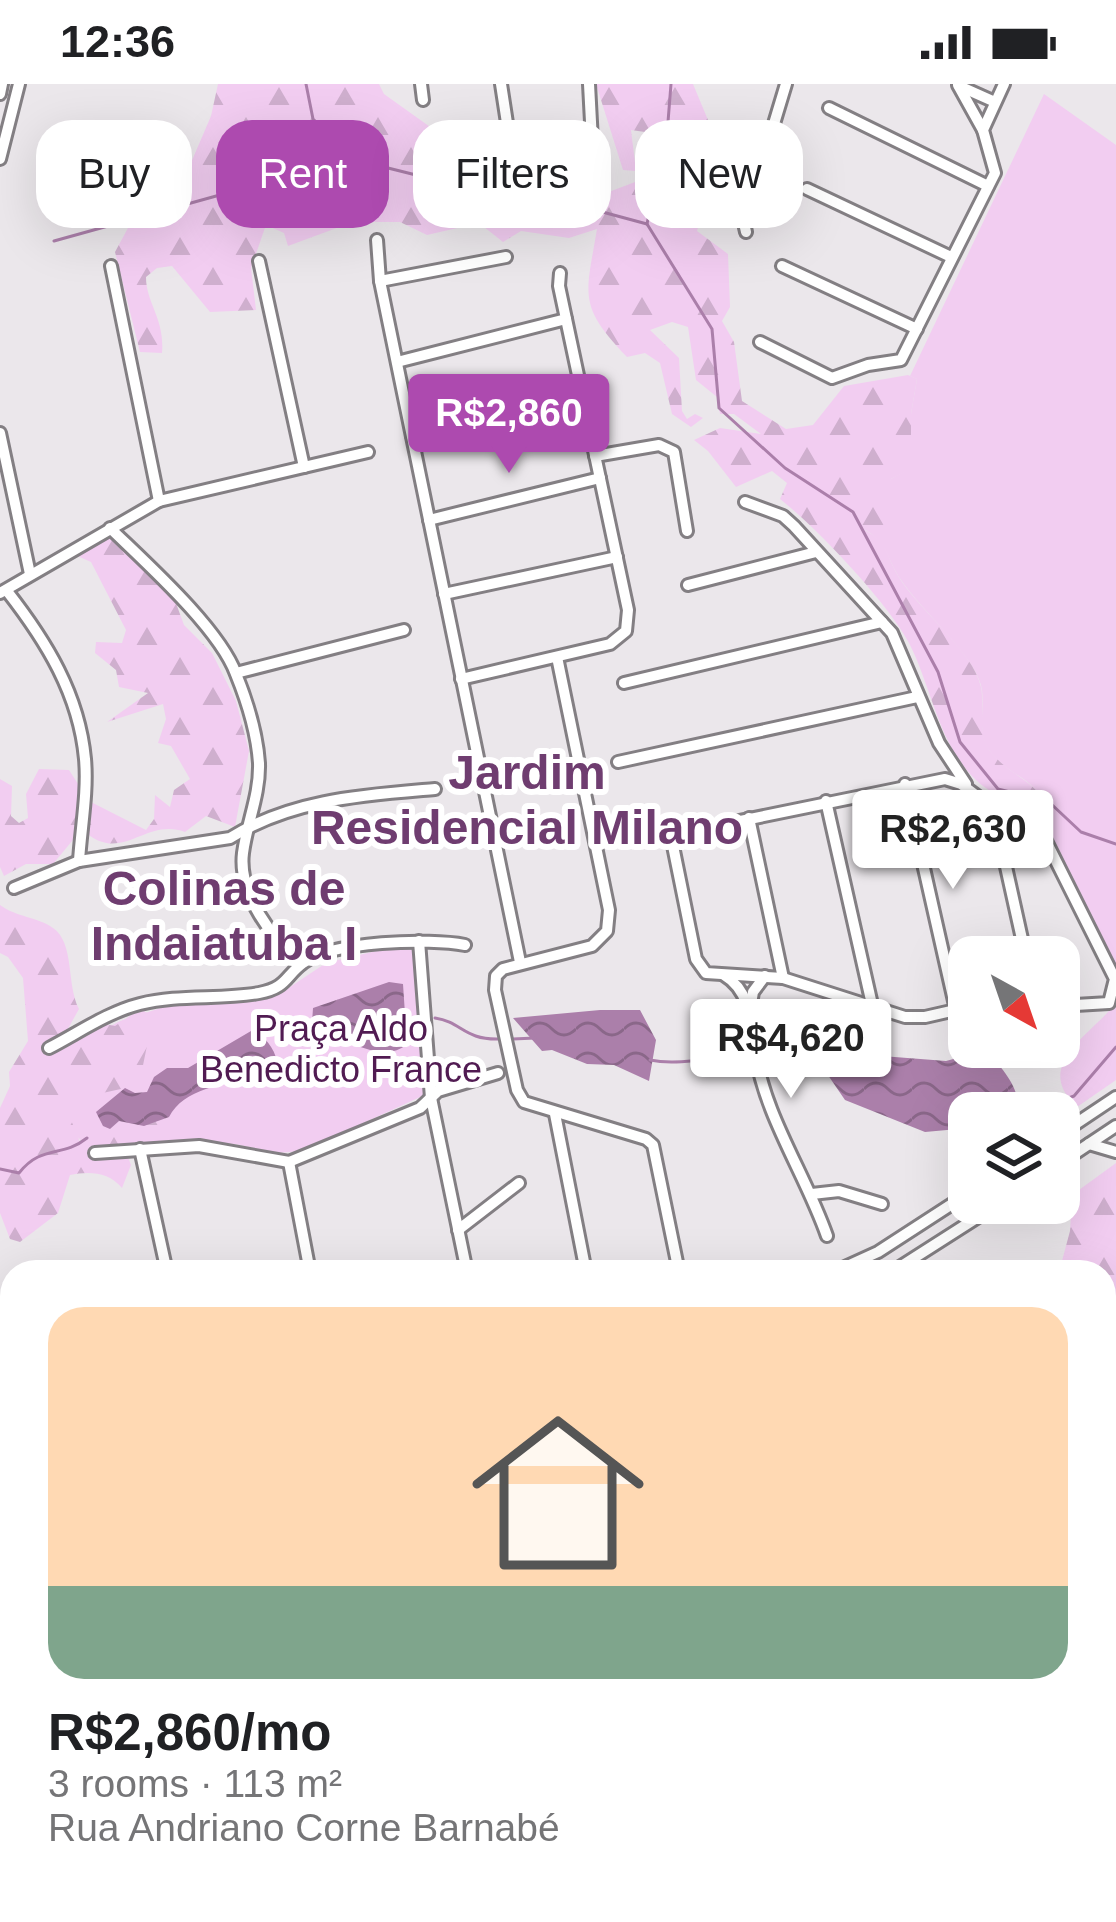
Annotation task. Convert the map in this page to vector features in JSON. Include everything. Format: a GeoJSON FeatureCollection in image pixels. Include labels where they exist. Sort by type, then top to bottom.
{"type":"FeatureCollection","features":[{"type":"Feature","properties":{"kind":"street"},"geometry":{"type":"LineString","coordinates":[[0,94],[2,84]]}},
{"type":"Feature","properties":{"kind":"street"},"geometry":{"type":"LineString","coordinates":[[0,160],[19,84]]}},
{"type":"Feature","properties":{"kind":"street"},"geometry":{"type":"LineString","coordinates":[[421,84],[423,100]]}},
{"type":"Feature","properties":{"kind":"street"},"geometry":{"type":"LineString","coordinates":[[501,84],[509,136],[560,160],[577,158],[589,148],[594,123],[589,84]]}},
{"type":"Feature","properties":{"kind":"street"},"geometry":{"type":"LineString","coordinates":[[775,120],[786,84]]}},
{"type":"Feature","properties":{"kind":"street"},"geometry":{"type":"LineString","coordinates":[[957,84],[994,102]]}},
{"type":"Feature","properties":{"kind":"street"},"geometry":{"type":"LineString","coordinates":[[760,342],[832,378],[901,360],[995,173],[982,130],[957,84]]}},
{"type":"Feature","properties":{"kind":"street"},"geometry":{"type":"LineString","coordinates":[[982,130],[1004,84]]}},
{"type":"Feature","properties":{"kind":"street"},"geometry":{"type":"LineString","coordinates":[[829,108],[988,186]]}},
{"type":"Feature","properties":{"kind":"street"},"geometry":{"type":"LineString","coordinates":[[971,178],[994,160]]}},
{"type":"Feature","properties":{"kind":"street"},"geometry":{"type":"LineString","coordinates":[[807,189],[951,256]]}},
{"type":"Feature","properties":{"kind":"street"},"geometry":{"type":"LineString","coordinates":[[745,228],[746,232]]}},
{"type":"Feature","properties":{"kind":"street"},"geometry":{"type":"LineString","coordinates":[[376,239],[380,281],[520,962]]}},
{"type":"Feature","properties":{"kind":"street"},"geometry":{"type":"LineString","coordinates":[[380,281],[506,257]]}},
{"type":"Feature","properties":{"kind":"street"},"geometry":{"type":"LineString","coordinates":[[259,261],[304,467]]}},
{"type":"Feature","properties":{"kind":"street"},"geometry":{"type":"LineString","coordinates":[[110,266],[159,501]]}},
{"type":"Feature","properties":{"kind":"street"},"geometry":{"type":"LineString","coordinates":[[782,266],[917,329]]}},
{"type":"Feature","properties":{"kind":"street"},"geometry":{"type":"LineString","coordinates":[[461,679],[610,644],[626,631],[628,610],[560,273]]}},
{"type":"Feature","properties":{"kind":"street"},"geometry":{"type":"LineString","coordinates":[[397,362],[566,320]]}},
{"type":"Feature","properties":{"kind":"street"},"geometry":{"type":"LineString","coordinates":[[412,436],[584,402]]}},
{"type":"Feature","properties":{"kind":"street"},"geometry":{"type":"LineString","coordinates":[[0,434],[30,574]]}},
{"type":"Feature","properties":{"kind":"street"},"geometry":{"type":"LineString","coordinates":[[595,455],[659,445],[674,452],[687,530]]}},
{"type":"Feature","properties":{"kind":"street"},"geometry":{"type":"LineString","coordinates":[[79,861],[86,762],[81,731],[63,673],[4,592],[159,501],[368,452]]}},
{"type":"Feature","properties":{"kind":"street"},"geometry":{"type":"LineString","coordinates":[[429,520],[600,478]]}},
{"type":"Feature","properties":{"kind":"street"},"geometry":{"type":"LineString","coordinates":[[745,502],[783,516],[882,622],[900,647],[939,743],[976,796]]}},
{"type":"Feature","properties":{"kind":"street"},"geometry":{"type":"LineString","coordinates":[[110,528],[176,590],[236,673],[259,761],[257,799],[243,854],[248,893],[274,934],[302,963]]}},
{"type":"Feature","properties":{"kind":"street"},"geometry":{"type":"LineString","coordinates":[[688,585],[816,552]]}},
{"type":"Feature","properties":{"kind":"street"},"geometry":{"type":"LineString","coordinates":[[444,594],[616,557]]}},
{"type":"Feature","properties":{"kind":"street"},"geometry":{"type":"LineString","coordinates":[[624,683],[882,622]]}},
{"type":"Feature","properties":{"kind":"street"},"geometry":{"type":"LineString","coordinates":[[236,673],[404,630]]}},
{"type":"Feature","properties":{"kind":"street"},"geometry":{"type":"LineString","coordinates":[[557,657],[609,910],[607,931],[592,946],[520,962],[498,972],[495,990],[517,1090],[524,1102],[646,1138],[653,1145],[677,1260]]}},
{"type":"Feature","properties":{"kind":"street"},"geometry":{"type":"LineString","coordinates":[[618,762],[917,697]]}},
{"type":"Feature","properties":{"kind":"street"},"geometry":{"type":"LineString","coordinates":[[920,781],[940,768],[939,743]]}},
{"type":"Feature","properties":{"kind":"street"},"geometry":{"type":"LineString","coordinates":[[637,842],[920,781],[953,780],[994,808],[1031,822],[1042,833],[1115,979],[1109,1004],[1080,1005]]}},
{"type":"Feature","properties":{"kind":"street"},"geometry":{"type":"LineString","coordinates":[[905,784],[948,951]]}},
{"type":"Feature","properties":{"kind":"street"},"geometry":{"type":"LineString","coordinates":[[14,888],[79,861],[230,838],[251,825],[305,806],[352,796],[435,789]]}},
{"type":"Feature","properties":{"kind":"street"},"geometry":{"type":"LineString","coordinates":[[826,801],[873,1009]]}},
{"type":"Feature","properties":{"kind":"street"},"geometry":{"type":"LineString","coordinates":[[994,808],[1021,936]]}},
{"type":"Feature","properties":{"kind":"street"},"geometry":{"type":"LineString","coordinates":[[749,818],[783,978]]}},
{"type":"Feature","properties":{"kind":"street"},"geometry":{"type":"LineString","coordinates":[[670,836],[702,970],[783,978],[905,1017],[948,1011]]}},
{"type":"Feature","properties":{"kind":"street"},"geometry":{"type":"LineString","coordinates":[[50,1048],[141,1003],[262,993],[285,983],[302,963],[365,946],[407,938],[465,945]]}},
{"type":"Feature","properties":{"kind":"street"},"geometry":{"type":"LineString","coordinates":[[419,940],[430,1098],[464,1260]]}},
{"type":"Feature","properties":{"kind":"street"},"geometry":{"type":"LineString","coordinates":[[721,974],[739,987],[750,1013],[768,1106],[812,1194],[827,1236]]}},
{"type":"Feature","properties":{"kind":"street"},"geometry":{"type":"LineString","coordinates":[[750,1013],[753,992],[765,976]]}},
{"type":"Feature","properties":{"kind":"street"},"geometry":{"type":"LineString","coordinates":[[95,1153],[199,1146],[289,1162],[420,1108],[438,1091],[498,1072]]}},
{"type":"Feature","properties":{"kind":"street"},"geometry":{"type":"LineString","coordinates":[[1080,1122],[1114,1101]]}},
{"type":"Feature","properties":{"kind":"street"},"geometry":{"type":"LineString","coordinates":[[555,1114],[584,1260]]}},
{"type":"Feature","properties":{"kind":"street"},"geometry":{"type":"LineString","coordinates":[[1080,1150],[1116,1126]]}},
{"type":"Feature","properties":{"kind":"street"},"geometry":{"type":"LineString","coordinates":[[1089,1144],[1116,1152]]}},
{"type":"Feature","properties":{"kind":"street"},"geometry":{"type":"LineString","coordinates":[[140,1149],[164,1260]]}},
{"type":"Feature","properties":{"kind":"street"},"geometry":{"type":"LineString","coordinates":[[289,1162],[308,1260]]}},
{"type":"Feature","properties":{"kind":"street"},"geometry":{"type":"LineString","coordinates":[[458,1230],[519,1184]]}},
{"type":"Feature","properties":{"kind":"street"},"geometry":{"type":"LineString","coordinates":[[812,1194],[839,1191],[882,1204]]}},
{"type":"Feature","properties":{"kind":"street"},"geometry":{"type":"LineString","coordinates":[[860,1260],[948,1207]]}},
{"type":"Feature","properties":{"kind":"street"},"geometry":{"type":"LineString","coordinates":[[909,1260],[933,1241],[926,1221]]}},
{"type":"Feature","properties":{"kind":"street"},"geometry":{"type":"LineString","coordinates":[[912,1260],[968,1224]]}},
{"type":"Feature","properties":{"kind":"green space"},"geometry":{"type":"Polygon","coordinates":[[[218,84],[379,84],[384,94],[420,120],[413,120],[413,228],[457,228],[427,235],[389,222],[389,120],[216,120],[216,228],[265,228],[251,268],[256,310],[210,312],[172,266],[157,268],[146,277],[161,330],[162,353],[140,352],[115,252],[128,228],[192,228],[192,160],[211,116],[218,84]]]}},
{"type":"Feature","properties":{"kind":"green space"},"geometry":{"type":"Polygon","coordinates":[[[596,84],[693,84],[708,120],[635,120],[635,131],[631,130],[635,171],[623,170],[596,84]]]}},
{"type":"Feature","properties":{"kind":"green space"},"geometry":{"type":"Polygon","coordinates":[[[1044,94],[1116,145],[1116,967],[1039,817],[1053,817],[1046,803],[985,743],[976,673],[901,580],[883,546],[864,529],[891,479],[911,468],[911,414],[917,379],[910,376],[1044,94]]]}},
{"type":"Feature","properties":{"kind":"green space"},"geometry":{"type":"Polygon","coordinates":[[[635,182],[635,228],[698,228],[728,254],[730,307],[722,321],[734,342],[742,401],[786,429],[813,425],[844,386],[908,375],[917,379],[911,414],[911,469],[891,479],[886,524],[865,530],[882,544],[906,587],[976,673],[990,751],[1039,794],[1053,818],[994,793],[962,764],[899,626],[850,566],[780,499],[787,483],[772,471],[736,487],[694,440],[720,428],[761,434],[734,414],[720,414],[717,397],[696,380],[688,327],[672,322],[650,330],[679,358],[682,411],[687,419],[695,414],[703,418],[691,427],[672,414],[660,363],[645,353],[627,357],[611,339],[589,298],[597,229],[569,238],[521,231],[503,242],[485,228],[611,228],[611,191],[635,182]]]}},
{"type":"Feature","properties":{"kind":"green space"},"geometry":{"type":"Polygon","coordinates":[[[273,228],[337,228],[288,246],[284,233],[273,228]]]}},
{"type":"Feature","properties":{"kind":"green space"},"geometry":{"type":"Polygon","coordinates":[[[108,534],[173,595],[184,625],[212,653],[236,701],[249,751],[235,827],[206,816],[185,832],[157,831],[121,843],[96,839],[82,829],[53,864],[26,864],[4,876],[0,867],[0,779],[12,786],[11,816],[19,823],[28,818],[26,794],[39,769],[69,770],[89,801],[146,830],[154,819],[155,795],[170,807],[174,790],[190,779],[171,746],[158,743],[166,719],[163,704],[107,722],[148,693],[119,687],[116,670],[95,653],[96,642],[122,643],[126,630],[91,562],[75,555],[84,537],[108,534]]]}},
{"type":"Feature","properties":{"kind":"green space"},"geometry":{"type":"Polygon","coordinates":[[[0,905],[47,924],[65,943],[79,1009],[65,1034],[94,1022],[115,1026],[140,1009],[153,1016],[139,1085],[98,1094],[71,1071],[51,1071],[80,1142],[154,1099],[240,1077],[186,1129],[125,1149],[131,1165],[122,1188],[98,1174],[70,1175],[58,1213],[20,1242],[10,1239],[0,1213],[0,1108],[10,1086],[9,1072],[28,1041],[23,978],[0,953],[0,905]]]}},
{"type":"Feature","properties":{"kind":"green space","name":"Praça Aldo Benedicto France"},"geometry":{"type":"Polygon","coordinates":[[[397,946],[414,951],[429,1093],[302,1151],[277,1153],[235,1144],[188,1142],[91,1149],[74,1134],[34,1068],[120,1021],[167,1006],[252,1000],[290,987],[326,963],[397,946]]]}},
{"type":"Feature","properties":{"kind":"green space"},"geometry":{"type":"Polygon","coordinates":[[[1116,1003],[1116,1080],[1080,1105],[1080,1092],[1065,1092],[1060,1078],[1062,1068],[1080,1068],[1080,1040],[1116,1003]]]}},
{"type":"Feature","properties":{"kind":"green space"},"geometry":{"type":"Polygon","coordinates":[[[1116,1163],[1116,1260],[1062,1260],[1070,1224],[1080,1224],[1080,1189],[1116,1163]]]}},
{"type":"Feature","properties":{"kind":"water"},"geometry":{"type":"Polygon","coordinates":[[[389,982],[403,984],[407,1044],[397,1050],[360,1047],[312,1023],[313,1008],[389,982]]]}},
{"type":"Feature","properties":{"kind":"water"},"geometry":{"type":"Polygon","coordinates":[[[640,1010],[656,1040],[649,1081],[614,1065],[587,1064],[552,1050],[542,1051],[513,1018],[640,1010]]]}},
{"type":"Feature","properties":{"kind":"water"},"geometry":{"type":"Polygon","coordinates":[[[258,1031],[269,1044],[277,1071],[202,1090],[177,1105],[169,1117],[144,1126],[119,1121],[110,1129],[103,1126],[96,1112],[125,1088],[147,1092],[154,1077],[167,1068],[188,1068],[258,1031]]]}},
{"type":"Feature","properties":{"kind":"water"},"geometry":{"type":"Polygon","coordinates":[[[869,1055],[946,1061],[948,1068],[1001,1068],[1015,1092],[948,1092],[948,1130],[925,1132],[845,1100],[819,1062],[869,1055]]]}},
{"type":"Feature","properties":{"kind":"waterway"},"geometry":{"type":"LineString","coordinates":[[306,84],[313,119],[356,160],[452,184],[543,196],[635,221]]}},
{"type":"Feature","properties":{"kind":"waterway"},"geometry":{"type":"LineString","coordinates":[[671,84],[647,224],[712,329],[719,408],[785,468],[853,512],[938,672],[960,742],[998,789],[1049,802],[1081,832],[1116,844]]}},
{"type":"Feature","properties":{"kind":"waterway"},"geometry":{"type":"LineString","coordinates":[[54,241],[216,196]]}},
{"type":"Feature","properties":{"kind":"waterway"},"geometry":{"type":"LineString","coordinates":[[435,1018],[478,1037],[499,1039]]}},
{"type":"Feature","properties":{"kind":"waterway"},"geometry":{"type":"LineString","coordinates":[[513,1039],[535,1038]]}},
{"type":"Feature","properties":{"kind":"waterway"},"geometry":{"type":"LineString","coordinates":[[1077,1092],[1116,1047]]}},
{"type":"Feature","properties":{"kind":"waterway"},"geometry":{"type":"LineString","coordinates":[[650,1060],[735,1061]]}},
{"type":"Feature","properties":{"kind":"waterway"},"geometry":{"type":"LineString","coordinates":[[773,1062],[830,1072]]}},
{"type":"Feature","properties":{"kind":"waterway"},"geometry":{"type":"LineString","coordinates":[[0,1169],[19,1173],[36,1158],[87,1138]]}},
{"type":"Feature","properties":{"kind":"district","name":"Jardim Residencial Milano"},"geometry":{"type":"Point","coordinates":[527,800]}},
{"type":"Feature","properties":{"kind":"district","name":"Colinas de Indaiatuba I"},"geometry":{"type":"Point","coordinates":[224,916]}}]}
